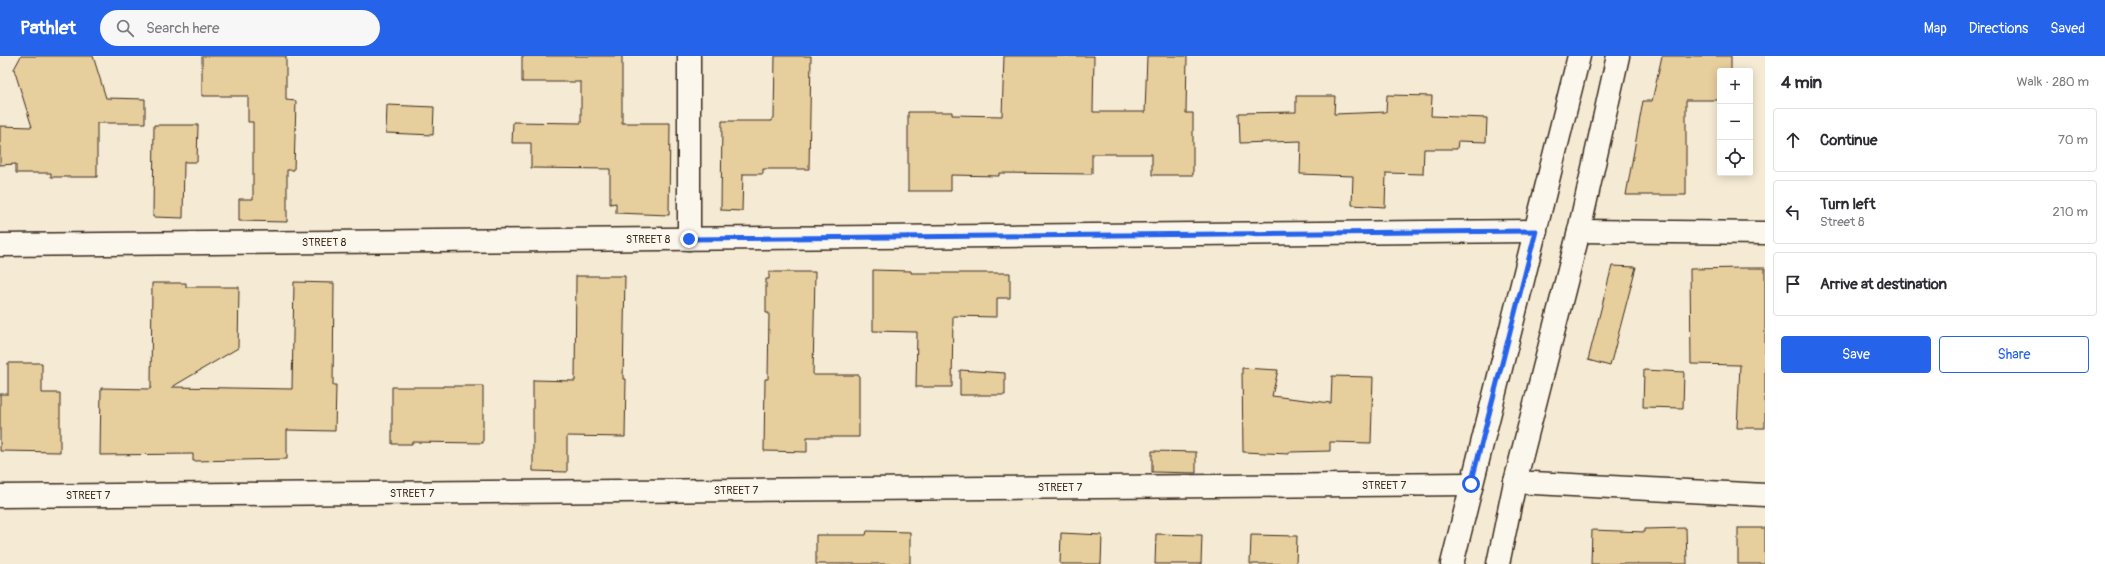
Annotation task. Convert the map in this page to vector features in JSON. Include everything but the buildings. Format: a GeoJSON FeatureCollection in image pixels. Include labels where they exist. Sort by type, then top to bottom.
{"type":"FeatureCollection","features":[{"type":"Feature","properties":{"kind":"street"},"geometry":{"type":"LineString","coordinates":[[689,56],[689,239]]}},
{"type":"Feature","properties":{"kind":"street"},"geometry":{"type":"LineString","coordinates":[[1452,564],[1579,56]]}},
{"type":"Feature","properties":{"kind":"street"},"geometry":{"type":"LineString","coordinates":[[1498,564],[1515,482],[1579,231],[1618,56]]}},
{"type":"Feature","properties":{"kind":"street","name":"STREET 8"},"geometry":{"type":"LineString","coordinates":[[0,245],[1536,231]]}},
{"type":"Feature","properties":{"kind":"street"},"geometry":{"type":"LineString","coordinates":[[1579,231],[1765,233]]}},
{"type":"Feature","properties":{"kind":"street"},"geometry":{"type":"LineString","coordinates":[[1515,482],[1765,495]]}},
{"type":"Feature","properties":{"kind":"street","name":"STREET 7"},"geometry":{"type":"LineString","coordinates":[[0,496],[1471,484]]}},
{"type":"Feature","properties":{"kind":"route"},"geometry":{"type":"LineString","coordinates":[[689,239],[1536,231],[1471,484]]}}]}
